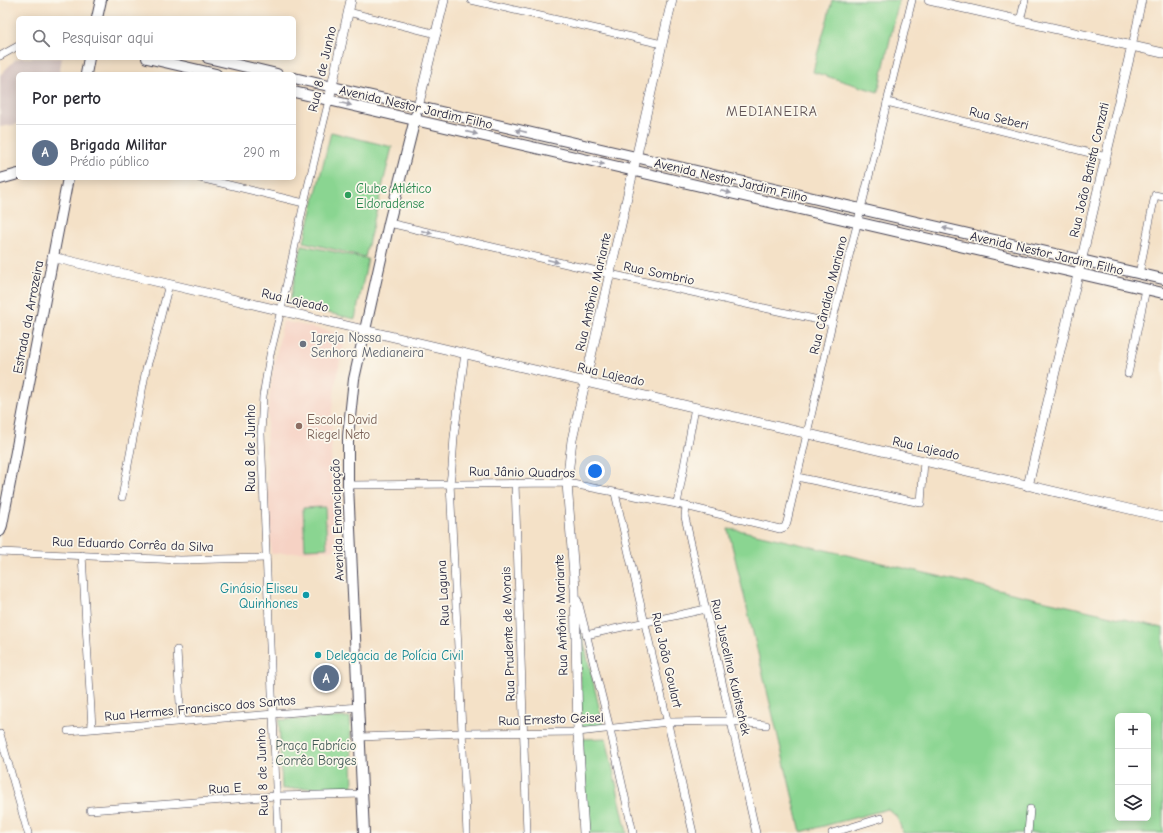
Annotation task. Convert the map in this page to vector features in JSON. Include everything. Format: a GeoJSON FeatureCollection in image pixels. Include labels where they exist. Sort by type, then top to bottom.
{"type":"FeatureCollection","features":[{"type":"Feature","properties":{"kind":"main road"},"geometry":{"type":"LineString","coordinates":[[97,16],[101,0]]}},
{"type":"Feature","properties":{"kind":"main road"},"geometry":{"type":"LineString","coordinates":[[86,72],[89,60]]}},
{"type":"Feature","properties":{"kind":"main road"},"geometry":{"type":"LineString","coordinates":[[156,60],[207,72]]}},
{"type":"Feature","properties":{"kind":"main road"},"geometry":{"type":"LineString","coordinates":[[217,60],[268,72]]}},
{"type":"Feature","properties":{"kind":"main road","name":"Avenida Nestor Jardim Filho"},"geometry":{"type":"LineString","coordinates":[[296,78],[1163,279]]}},
{"type":"Feature","properties":{"kind":"main road","name":"Avenida Nestor Jardim Filho"},"geometry":{"type":"LineString","coordinates":[[296,92],[1163,293]]}},
{"type":"Feature","properties":{"kind":"main road","name":"Avenida Emancipação"},"geometry":{"type":"LineString","coordinates":[[364,833],[348,484],[348,436],[350,407],[354,379],[388,223],[418,107]]}},
{"type":"Feature","properties":{"kind":"main road"},"geometry":{"type":"LineString","coordinates":[[534,148],[537,134]]}},
{"type":"Feature","properties":{"kind":"main road"},"geometry":{"type":"LineString","coordinates":[[0,180],[16,175]]}},
{"type":"Feature","properties":{"kind":"main road","name":"Estrada da Arrozeira"},"geometry":{"type":"LineString","coordinates":[[0,531],[68,180]]}},
{"type":"Feature","properties":{"kind":"street","name":"Rua 8 de Junho"},"geometry":{"type":"LineString","coordinates":[[278,833],[260,434],[264,389],[270,355],[351,0]]}},
{"type":"Feature","properties":{"kind":"street","name":"Avenida Emancipação"},"geometry":{"type":"LineString","coordinates":[[418,107],[444,0]]}},
{"type":"Feature","properties":{"kind":"street"},"geometry":{"type":"LineString","coordinates":[[471,0],[662,44]]}},
{"type":"Feature","properties":{"kind":"street","name":"Rua Antônio Mariante"},"geometry":{"type":"LineString","coordinates":[[584,833],[578,732],[575,589],[567,483],[572,440],[672,0]]}},
{"type":"Feature","properties":{"kind":"street","name":"Rua Cândido Mariano"},"geometry":{"type":"LineString","coordinates":[[717,513],[780,529],[783,528],[787,522],[832,323],[912,0]]}},
{"type":"Feature","properties":{"kind":"street"},"geometry":{"type":"LineString","coordinates":[[929,0],[1163,54]]}},
{"type":"Feature","properties":{"kind":"street"},"geometry":{"type":"LineString","coordinates":[[1020,21],[1025,0]]}},
{"type":"Feature","properties":{"kind":"street","name":"Rua João Batista Conzati"},"geometry":{"type":"LineString","coordinates":[[1028,486],[1142,0]]}},
{"type":"Feature","properties":{"kind":"street"},"geometry":{"type":"LineString","coordinates":[[348,12],[436,34]]}},
{"type":"Feature","properties":{"kind":"street"},"geometry":{"type":"LineString","coordinates":[[0,56],[16,47]]}},
{"type":"Feature","properties":{"kind":"street","name":"Rua Seberi"},"geometry":{"type":"LineString","coordinates":[[887,102],[1106,157]]}},
{"type":"Feature","properties":{"kind":"street"},"geometry":{"type":"LineString","coordinates":[[208,180],[304,203]]}},
{"type":"Feature","properties":{"kind":"street"},"geometry":{"type":"LineString","coordinates":[[1139,274],[1155,195],[1163,197]]}},
{"type":"Feature","properties":{"kind":"street","name":"Rua Sombrio"},"geometry":{"type":"LineString","coordinates":[[388,223],[832,323]]}},
{"type":"Feature","properties":{"kind":"street","name":"Rua Lajeado"},"geometry":{"type":"LineString","coordinates":[[52,257],[1163,517]]}},
{"type":"Feature","properties":{"kind":"street"},"geometry":{"type":"LineString","coordinates":[[122,497],[146,369],[169,284]]}},
{"type":"Feature","properties":{"kind":"street"},"geometry":{"type":"LineString","coordinates":[[1128,374],[1146,289]]}},
{"type":"Feature","properties":{"kind":"street","name":"Rua Laguna"},"geometry":{"type":"LineString","coordinates":[[465,354],[454,437],[450,483],[467,833]]}},
{"type":"Feature","properties":{"kind":"street"},"geometry":{"type":"LineString","coordinates":[[678,504],[695,407]]}},
{"type":"Feature","properties":{"kind":"street"},"geometry":{"type":"LineString","coordinates":[[797,477],[921,503],[924,461]]}},
{"type":"Feature","properties":{"kind":"street","name":"Rua Prudente de Morais"},"geometry":{"type":"LineString","coordinates":[[515,483],[527,833]]}},
{"type":"Feature","properties":{"kind":"street","name":"Rua Jânio Quadros"},"geometry":{"type":"LineString","coordinates":[[348,484],[567,483],[717,513]]}},
{"type":"Feature","properties":{"kind":"street","name":"Rua João Goulart"},"geometry":{"type":"LineString","coordinates":[[616,493],[693,833]]}},
{"type":"Feature","properties":{"kind":"street","name":"Rua Juscelino Kubitschek"},"geometry":{"type":"LineString","coordinates":[[686,506],[685,517],[756,833]]}},
{"type":"Feature","properties":{"kind":"street","name":"Rua Eduardo Corrêa da Silva"},"geometry":{"type":"LineString","coordinates":[[0,552],[180,560],[266,558]]}},
{"type":"Feature","properties":{"kind":"street"},"geometry":{"type":"LineString","coordinates":[[82,555],[92,728]]}},
{"type":"Feature","properties":{"kind":"street"},"geometry":{"type":"LineString","coordinates":[[575,589],[610,729],[633,833]]}},
{"type":"Feature","properties":{"kind":"street"},"geometry":{"type":"LineString","coordinates":[[586,635],[706,609]]}},
{"type":"Feature","properties":{"kind":"street"},"geometry":{"type":"LineString","coordinates":[[177,650],[181,721]]}},
{"type":"Feature","properties":{"kind":"street","name":"Rua Hermes Francisco dos Santos"},"geometry":{"type":"LineString","coordinates":[[68,731],[358,707]]}},
{"type":"Feature","properties":{"kind":"street","name":"Rua Ernesto Geisel"},"geometry":{"type":"LineString","coordinates":[[360,737],[463,733],[578,732],[668,722],[731,721],[766,725]]}},
{"type":"Feature","properties":{"kind":"street"},"geometry":{"type":"LineString","coordinates":[[0,734],[28,833]]}},
{"type":"Feature","properties":{"kind":"street","name":"Rua E"},"geometry":{"type":"LineString","coordinates":[[90,810],[276,796],[362,794]]}},
{"type":"Feature","properties":{"kind":"street"},"geometry":{"type":"LineString","coordinates":[[1028,833],[1030,809]]}},
{"type":"Feature","properties":{"kind":"street"},"geometry":{"type":"LineString","coordinates":[[832,833],[881,818]]}},
{"type":"Feature","properties":{"kind":"shaded area"},"geometry":{"type":"Polygon","coordinates":[[[15,60],[62,60],[59,72],[16,72],[16,124],[0,127],[0,75],[15,60]]]}},
{"type":"Feature","properties":{"kind":"shaded area","name":"Escola David Riegel Neto"},"geometry":{"type":"Polygon","coordinates":[[[283,321],[346,335],[336,380],[332,411],[331,452],[335,550],[271,554],[266,442],[268,409],[273,371],[283,321]]]}},
{"type":"Feature","properties":{"kind":"green space"},"geometry":{"type":"Polygon","coordinates":[[[832,0],[899,0],[878,92],[813,72],[832,0]]]}},
{"type":"Feature","properties":{"kind":"green space","name":"Clube Atlético Eldoradense"},"geometry":{"type":"Polygon","coordinates":[[[331,132],[392,147],[365,257],[304,242],[331,132]]]}},
{"type":"Feature","properties":{"kind":"green space"},"geometry":{"type":"Polygon","coordinates":[[[302,245],[368,259],[355,319],[289,304],[302,245]]]}},
{"type":"Feature","properties":{"kind":"green space"},"geometry":{"type":"Polygon","coordinates":[[[325,507],[327,548],[305,549],[303,508],[325,507]]]}},
{"type":"Feature","properties":{"kind":"green space"},"geometry":{"type":"Polygon","coordinates":[[[728,529],[743,531],[1163,628],[1163,833],[903,833],[897,817],[888,809],[801,832],[728,529]]]}},
{"type":"Feature","properties":{"kind":"green space"},"geometry":{"type":"Polygon","coordinates":[[[579,622],[604,728],[582,730],[579,622]]]}},
{"type":"Feature","properties":{"kind":"green space","name":"Praça Fabrício Corrêa Borges"},"geometry":{"type":"Polygon","coordinates":[[[350,717],[353,786],[282,789],[279,720],[350,717]]]}},
{"type":"Feature","properties":{"kind":"green space"},"geometry":{"type":"Polygon","coordinates":[[[606,738],[627,833],[587,833],[582,739],[606,738]]]}},
{"type":"Feature","properties":{"kind":"place","name":"Clube Atlético Eldoradense"},"geometry":{"type":"Point","coordinates":[348,195]}},
{"type":"Feature","properties":{"kind":"place","name":"Igreja Nossa Senhora Medianeira"},"geometry":{"type":"Point","coordinates":[303,344]}},
{"type":"Feature","properties":{"kind":"place","name":"Escola David Riegel Neto"},"geometry":{"type":"Point","coordinates":[299,426]}},
{"type":"Feature","properties":{"kind":"place","name":"Ginásio Eliseu Quinhones"},"geometry":{"type":"Point","coordinates":[306,595]}},
{"type":"Feature","properties":{"kind":"place","name":"Delegacia de Polícia Civil"},"geometry":{"type":"Point","coordinates":[318,655]}},
{"type":"Feature","properties":{"kind":"place","name":"Brigada Militar"},"geometry":{"type":"Point","coordinates":[326,678]}},
{"type":"Feature","properties":{"kind":"district","name":"MEDIANEIRA"},"geometry":{"type":"Point","coordinates":[772,111]}}]}
